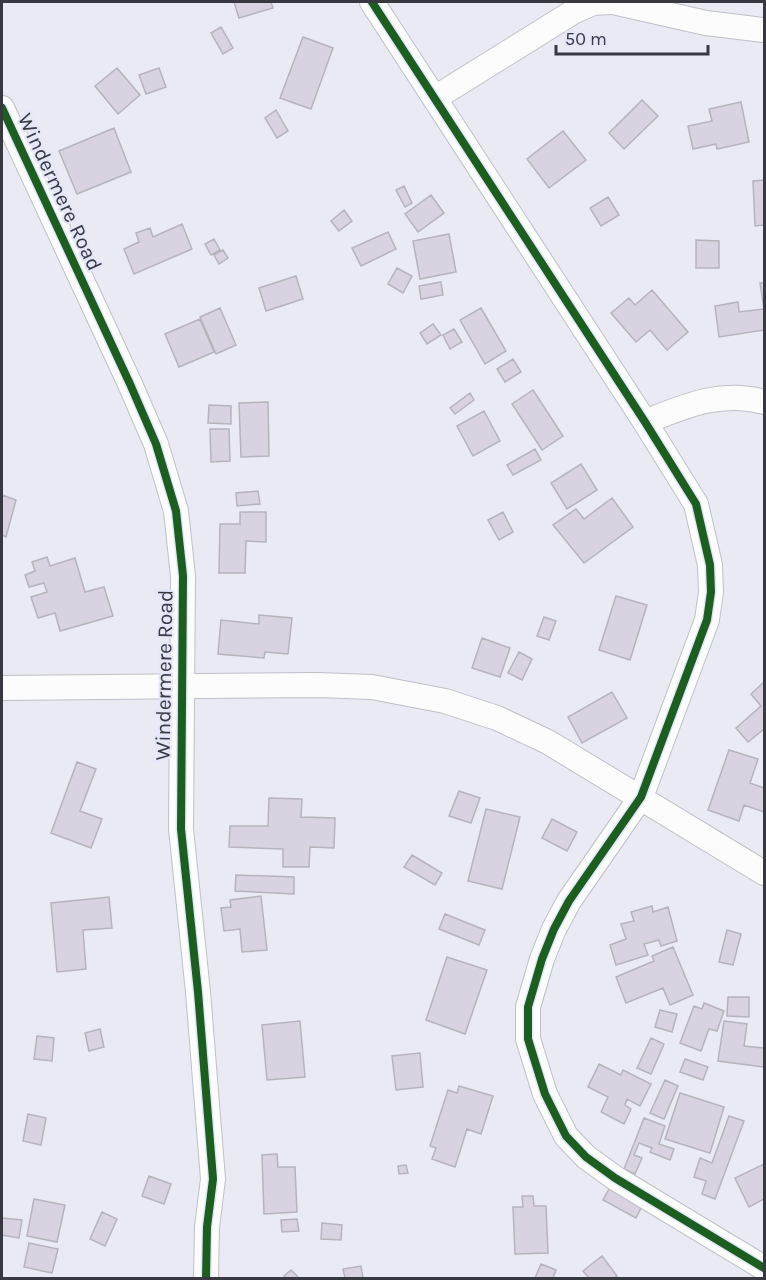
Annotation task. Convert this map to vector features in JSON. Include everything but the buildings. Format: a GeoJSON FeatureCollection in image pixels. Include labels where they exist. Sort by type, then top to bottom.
{"type":"FeatureCollection","features":[{"type":"Feature","properties":{"kind":"street"},"geometry":{"type":"LineString","coordinates":[[372,2],[696,504],[706,540],[711,592],[706,620],[641,797],[569,901],[542,959],[528,1007],[528,1039],[537,1074],[566,1136],[586,1157],[615,1179],[765,1268]]}},
{"type":"Feature","properties":{"kind":"street"},"geometry":{"type":"LineString","coordinates":[[435,98],[573,12],[593,3],[611,2],[706,23],[765,30]]}},
{"type":"Feature","properties":{"kind":"street","name":"Windermere Road"},"geometry":{"type":"LineString","coordinates":[[2,108],[156,444],[176,511],[183,576],[180,688],[181,829],[198,992],[213,1179],[207,1227],[206,1278]]}},
{"type":"Feature","properties":{"kind":"street"},"geometry":{"type":"LineString","coordinates":[[645,422],[698,401],[730,396],[765,402]]}},
{"type":"Feature","properties":{"kind":"street"},"geometry":{"type":"LineString","coordinates":[[2,688],[372,687],[445,701],[497,718],[548,742],[765,873]]}},
{"type":"Feature","properties":{"kind":"cycle path"},"geometry":{"type":"LineString","coordinates":[[372,2],[696,504],[710,565],[711,592],[707,620],[641,797],[569,901],[554,929],[542,959],[528,1007],[528,1039],[545,1094],[566,1136],[586,1157],[615,1178],[764,1268]]}},
{"type":"Feature","properties":{"kind":"cycle path"},"geometry":{"type":"LineString","coordinates":[[2,108],[156,444],[176,511],[183,576],[181,829],[198,992],[213,1179],[207,1227],[206,1278]]}}]}
